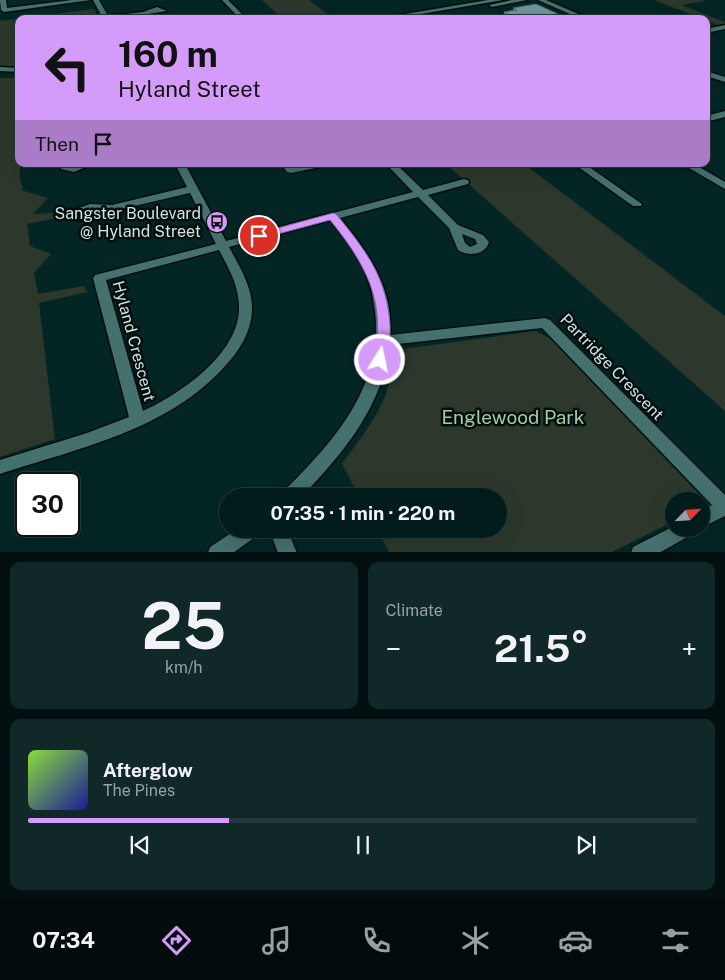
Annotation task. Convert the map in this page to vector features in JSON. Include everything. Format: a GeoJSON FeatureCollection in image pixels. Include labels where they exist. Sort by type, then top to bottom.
{"type":"FeatureCollection","features":[{"type":"Feature","properties":{"kind":"street"},"geometry":{"type":"LineString","coordinates":[[3,0],[4,10],[88,0]]}},
{"type":"Feature","properties":{"kind":"street"},"geometry":{"type":"LineString","coordinates":[[96,0],[104,15]]}},
{"type":"Feature","properties":{"kind":"street"},"geometry":{"type":"LineString","coordinates":[[226,0],[240,15]]}},
{"type":"Feature","properties":{"kind":"street"},"geometry":{"type":"LineString","coordinates":[[404,15],[500,0]]}},
{"type":"Feature","properties":{"kind":"street"},"geometry":{"type":"LineString","coordinates":[[428,15],[524,0]]}},
{"type":"Feature","properties":{"kind":"street"},"geometry":{"type":"LineString","coordinates":[[541,0],[564,8]]}},
{"type":"Feature","properties":{"kind":"street"},"geometry":{"type":"LineString","coordinates":[[550,0],[579,15]]}},
{"type":"Feature","properties":{"kind":"street"},"geometry":{"type":"LineString","coordinates":[[129,15],[145,13]]}},
{"type":"Feature","properties":{"kind":"street"},"geometry":{"type":"LineString","coordinates":[[710,30],[725,27]]}},
{"type":"Feature","properties":{"kind":"street"},"geometry":{"type":"LineString","coordinates":[[0,69],[15,70]]}},
{"type":"Feature","properties":{"kind":"street"},"geometry":{"type":"LineString","coordinates":[[710,74],[725,80]]}},
{"type":"Feature","properties":{"kind":"street"},"geometry":{"type":"LineString","coordinates":[[0,75],[15,76]]}},
{"type":"Feature","properties":{"kind":"street"},"geometry":{"type":"LineString","coordinates":[[710,118],[725,114]]}},
{"type":"Feature","properties":{"kind":"street"},"geometry":{"type":"LineString","coordinates":[[65,167],[70,169],[77,167]]}},
{"type":"Feature","properties":{"kind":"street"},"geometry":{"type":"LineString","coordinates":[[0,468],[138,421],[176,402],[207,378],[228,354],[238,338],[245,316],[244,295],[240,279],[182,167]]}},
{"type":"Feature","properties":{"kind":"street"},"geometry":{"type":"LineString","coordinates":[[288,167],[291,170],[306,167]]}},
{"type":"Feature","properties":{"kind":"street"},"geometry":{"type":"LineString","coordinates":[[394,167],[454,227]]}},
{"type":"Feature","properties":{"kind":"street"},"geometry":{"type":"LineString","coordinates":[[583,167],[637,204]]}},
{"type":"Feature","properties":{"kind":"street"},"geometry":{"type":"LineString","coordinates":[[693,167],[723,183]]}},
{"type":"Feature","properties":{"kind":"street"},"geometry":{"type":"LineString","coordinates":[[223,246],[464,182]]}},
{"type":"Feature","properties":{"kind":"street"},"geometry":{"type":"LineString","coordinates":[[112,208],[193,189]]}},
{"type":"Feature","properties":{"kind":"street"},"geometry":{"type":"LineString","coordinates":[[298,488],[346,435],[372,390],[384,341],[383,312],[376,280],[358,248],[333,216]]}},
{"type":"Feature","properties":{"kind":"street","name":"Hyland Crescent"},"geometry":{"type":"LineString","coordinates":[[138,421],[99,278],[223,246]]}},
{"type":"Feature","properties":{"kind":"street","name":"Partridge Crescent"},"geometry":{"type":"LineString","coordinates":[[384,341],[545,323],[725,507]]}},
{"type":"Feature","properties":{"kind":"street"},"geometry":{"type":"LineString","coordinates":[[710,515],[725,507]]}},
{"type":"Feature","properties":{"kind":"street"},"geometry":{"type":"LineString","coordinates":[[217,552],[238,538]]}},
{"type":"Feature","properties":{"kind":"street"},"geometry":{"type":"LineString","coordinates":[[282,538],[288,552]]}},
{"type":"Feature","properties":{"kind":"street"},"geometry":{"type":"LineString","coordinates":[[640,552],[667,538]]}},
{"type":"Feature","properties":{"kind":"green space"},"geometry":{"type":"Polygon","coordinates":[[[262,0],[309,0],[329,15],[279,15],[262,0]]]}},
{"type":"Feature","properties":{"kind":"green space"},"geometry":{"type":"Polygon","coordinates":[[[654,0],[704,1],[681,5],[707,15],[693,15],[654,0]]]}},
{"type":"Feature","properties":{"kind":"green space"},"geometry":{"type":"Polygon","coordinates":[[[94,9],[97,15],[47,15],[94,9]]]}},
{"type":"Feature","properties":{"kind":"green space"},"geometry":{"type":"Polygon","coordinates":[[[710,16],[725,22],[725,25],[721,26],[710,22],[710,16]]]}},
{"type":"Feature","properties":{"kind":"green space"},"geometry":{"type":"Polygon","coordinates":[[[15,19],[15,68],[0,66],[0,21],[15,19]]]}},
{"type":"Feature","properties":{"kind":"green space"},"geometry":{"type":"Polygon","coordinates":[[[0,78],[15,78],[15,167],[20,167],[20,176],[23,187],[21,190],[48,198],[33,214],[72,212],[72,215],[27,224],[30,246],[51,254],[34,273],[38,294],[84,286],[87,292],[39,303],[55,439],[0,457],[0,78]]]}},
{"type":"Feature","properties":{"kind":"green space"},"geometry":{"type":"Polygon","coordinates":[[[449,167],[528,167],[725,316],[725,411],[449,167]]]}},
{"type":"Feature","properties":{"kind":"green space","name":"Englewood Park"},"geometry":{"type":"Polygon","coordinates":[[[535,331],[551,339],[698,492],[665,492],[665,526],[612,552],[389,552],[382,538],[507,538],[507,488],[355,488],[342,464],[380,408],[386,394],[393,362],[397,353],[407,348],[535,331]]]}},
{"type":"Feature","properties":{"kind":"building"},"geometry":{"type":"Polygon","coordinates":[[[536,4],[558,14],[510,15],[504,12],[517,10],[513,8],[536,4]]]}},
{"type":"Feature","properties":{"kind":"place","name":"Sangster Boulevard @ Hyland Street"},"geometry":{"type":"Point","coordinates":[217,222]}},
{"type":"Feature","properties":{"kind":"route"},"geometry":{"type":"LineString","coordinates":[[259,236],[333,216],[358,248],[376,280],[383,312],[384,327],[384,341],[380,360]]}}]}
